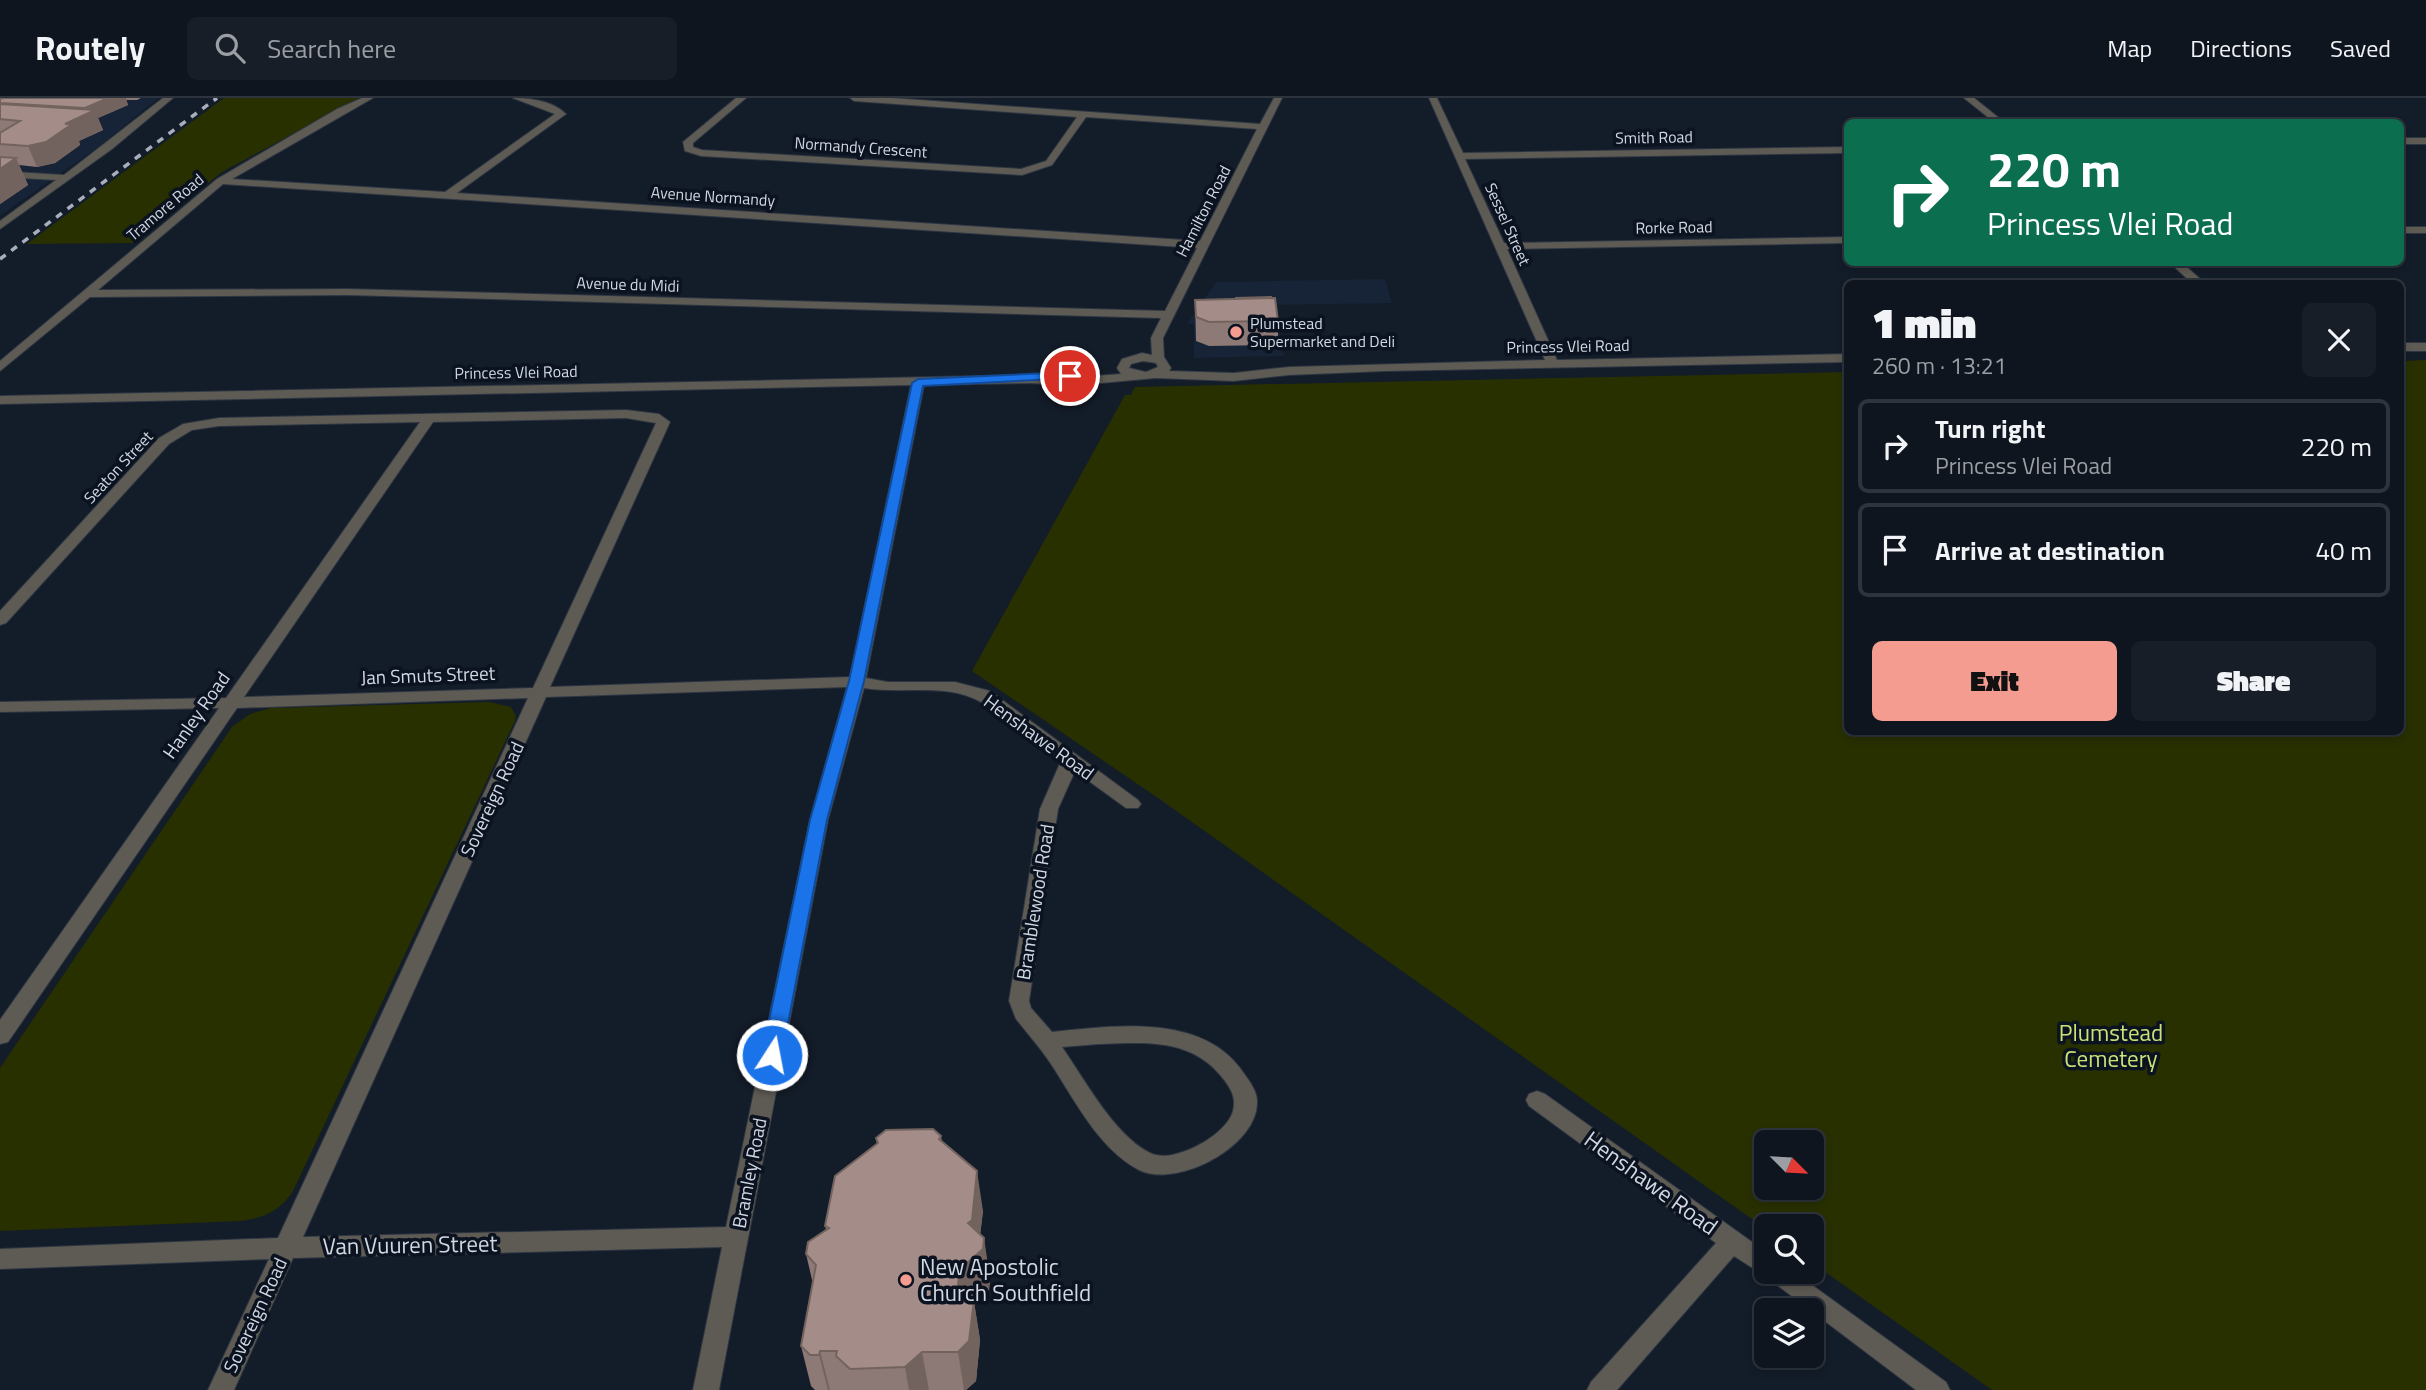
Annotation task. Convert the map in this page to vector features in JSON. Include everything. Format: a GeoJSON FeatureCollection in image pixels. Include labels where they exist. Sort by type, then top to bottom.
{"type":"FeatureCollection","features":[{"type":"Feature","properties":{"kind":"street"},"geometry":{"type":"LineString","coordinates":[[0,226],[109,147],[169,98]]}},
{"type":"Feature","properties":{"kind":"street","name":"Tramore Road"},"geometry":{"type":"LineString","coordinates":[[0,368],[221,181],[340,111],[369,98]]}},
{"type":"Feature","properties":{"kind":"street"},"geometry":{"type":"LineString","coordinates":[[447,195],[561,114],[557,109],[533,105],[517,98]]}},
{"type":"Feature","properties":{"kind":"street","name":"Normandy Crescent"},"geometry":{"type":"LineString","coordinates":[[742,98],[688,142],[688,149],[701,153],[1022,172],[1049,163],[1084,114]]}},
{"type":"Feature","properties":{"kind":"street"},"geometry":{"type":"LineString","coordinates":[[854,98],[1263,127]]}},
{"type":"Feature","properties":{"kind":"street","name":"Hamilton Road"},"geometry":{"type":"LineString","coordinates":[[1128,361],[1157,338],[1278,98]]}},
{"type":"Feature","properties":{"kind":"street","name":"Sessel Street"},"geometry":{"type":"LineString","coordinates":[[1433,98],[1553,364]]}},
{"type":"Feature","properties":{"kind":"street"},"geometry":{"type":"LineString","coordinates":[[1968,98],[1995,119]]}},
{"type":"Feature","properties":{"kind":"street"},"geometry":{"type":"LineString","coordinates":[[2404,141],[2426,141]]}},
{"type":"Feature","properties":{"kind":"street","name":"Smith Road"},"geometry":{"type":"LineString","coordinates":[[1460,156],[1844,150]]}},
{"type":"Feature","properties":{"kind":"street"},"geometry":{"type":"LineString","coordinates":[[0,174],[65,178]]}},
{"type":"Feature","properties":{"kind":"street","name":"Avenue Normandy"},"geometry":{"type":"LineString","coordinates":[[221,181],[1204,245]]}},
{"type":"Feature","properties":{"kind":"street"},"geometry":{"type":"LineString","coordinates":[[2404,230],[2426,230]]}},
{"type":"Feature","properties":{"kind":"street","name":"Rorke Road"},"geometry":{"type":"LineString","coordinates":[[1500,246],[1844,240]]}},
{"type":"Feature","properties":{"kind":"street"},"geometry":{"type":"LineString","coordinates":[[2180,266],[2196,280]]}},
{"type":"Feature","properties":{"kind":"street","name":"Avenue du Midi"},"geometry":{"type":"LineString","coordinates":[[87,294],[348,292],[1168,315]]}},
{"type":"Feature","properties":{"kind":"street","name":"Hamilton Road"},"geometry":{"type":"LineString","coordinates":[[1157,338],[1159,365]]}},
{"type":"Feature","properties":{"kind":"street"},"geometry":{"type":"LineString","coordinates":[[2404,347],[2426,347]]}},
{"type":"Feature","properties":{"kind":"street","name":"Princess Vlei Road"},"geometry":{"type":"LineString","coordinates":[[1032,379],[1079,382],[1138,376],[1159,365],[1234,377],[1289,371],[1844,358]]}},
{"type":"Feature","properties":{"kind":"street"},"geometry":{"type":"LineString","coordinates":[[1138,376],[1125,371],[1128,361],[1159,365]]}},
{"type":"Feature","properties":{"kind":"street","name":"Princess Vlei Road"},"geometry":{"type":"LineString","coordinates":[[0,400],[918,383],[1032,379],[1100,372],[1128,361]]}},
{"type":"Feature","properties":{"kind":"street","name":"Bramley Road"},"geometry":{"type":"LineString","coordinates":[[705,1390],[819,820],[857,681],[918,383]]}},
{"type":"Feature","properties":{"kind":"street","name":"Sovereign Road"},"geometry":{"type":"LineString","coordinates":[[221,1390],[663,422],[654,417],[626,414],[429,418]]}},
{"type":"Feature","properties":{"kind":"street","name":"Seaton Street"},"geometry":{"type":"LineString","coordinates":[[0,620],[164,441],[188,427],[219,422],[429,418]]}},
{"type":"Feature","properties":{"kind":"street","name":"Hanley Road"},"geometry":{"type":"LineString","coordinates":[[0,1037],[429,418]]}},
{"type":"Feature","properties":{"kind":"street","name":"Jan Smuts Street"},"geometry":{"type":"LineString","coordinates":[[0,707],[230,704],[857,681]]}},
{"type":"Feature","properties":{"kind":"street","name":"Henshawe Road"},"geometry":{"type":"LineString","coordinates":[[857,681],[888,687],[955,687],[984,695],[1132,804]]}},
{"type":"Feature","properties":{"kind":"street","name":"Bramblewood Road"},"geometry":{"type":"LineString","coordinates":[[1046,1041],[1090,1036],[1149,1037],[1190,1042],[1209,1050],[1227,1066],[1242,1089],[1246,1102],[1243,1115],[1228,1134],[1201,1156],[1176,1165],[1150,1164],[1123,1146],[1026,1017],[1019,1001],[1049,809],[1071,759]]}},
{"type":"Feature","properties":{"kind":"street","name":"Henshawe Road"},"geometry":{"type":"LineString","coordinates":[[1537,1100],[1754,1257]]}},
{"type":"Feature","properties":{"kind":"street","name":"Van Vuuren Street"},"geometry":{"type":"LineString","coordinates":[[0,1259],[286,1248],[736,1237]]}},
{"type":"Feature","properties":{"kind":"street"},"geometry":{"type":"LineString","coordinates":[[1600,1390],[1732,1241]]}},
{"type":"Feature","properties":{"kind":"street"},"geometry":{"type":"LineString","coordinates":[[1791,1284],[1937,1390]]}},
{"type":"Feature","properties":{"kind":"shaded area"},"geometry":{"type":"Polygon","coordinates":[[[0,98],[158,98],[101,145],[0,216],[0,98]]]}},
{"type":"Feature","properties":{"kind":"shaded area"},"geometry":{"type":"Polygon","coordinates":[[[1385,279],[1392,303],[1274,305],[1284,356],[1194,358],[1194,324],[1187,324],[1216,282],[1385,279]]]}},
{"type":"Feature","properties":{"kind":"green space"},"geometry":{"type":"Polygon","coordinates":[[[224,98],[359,98],[222,172],[133,243],[27,244],[224,98]]]}},
{"type":"Feature","properties":{"kind":"green space","name":"Plumstead Cemetery"},"geometry":{"type":"Polygon","coordinates":[[[2426,360],[2426,1390],[1992,1390],[1824,1271],[1824,1214],[1754,1214],[1754,1220],[1158,798],[972,671],[1125,395],[1131,395],[1135,387],[1844,372],[1844,735],[2404,735],[2404,361],[2426,360]]]}},
{"type":"Feature","properties":{"kind":"green space"},"geometry":{"type":"Polygon","coordinates":[[[489,702],[511,707],[516,716],[515,721],[292,1193],[282,1205],[270,1213],[241,1221],[0,1231],[0,1068],[232,727],[250,714],[271,708],[489,702]]]}},
{"type":"Feature","properties":{"kind":"building"},"geometry":{"type":"Polygon","coordinates":[[[3,98],[108,98],[85,108],[0,103],[3,98]]]}},
{"type":"Feature","properties":{"kind":"building"},"geometry":{"type":"Polygon","coordinates":[[[0,104],[95,110],[65,124],[72,124],[46,142],[28,146],[0,144],[0,133],[20,121],[0,119],[0,104]]]}},
{"type":"Feature","properties":{"kind":"building"},"geometry":{"type":"Polygon","coordinates":[[[0,157],[16,158],[0,169],[0,157]]]}},
{"type":"Feature","properties":{"kind":"building"},"geometry":{"type":"Polygon","coordinates":[[[1275,298],[1278,321],[1209,322],[1196,317],[1195,300],[1275,298]]]}},
{"type":"Feature","properties":{"kind":"building","name":"New Apostolic Church Southfield"},"geometry":{"type":"Polygon","coordinates":[[[933,1129],[941,1136],[939,1139],[977,1171],[972,1220],[968,1223],[984,1238],[983,1249],[960,1269],[957,1292],[964,1292],[974,1300],[969,1341],[958,1352],[922,1352],[905,1367],[850,1369],[836,1356],[837,1351],[820,1351],[819,1355],[810,1355],[801,1346],[816,1265],[806,1254],[808,1242],[829,1228],[825,1226],[835,1176],[878,1143],[876,1138],[886,1130],[933,1129]]]}},
{"type":"Feature","properties":{"kind":"railway"},"geometry":{"type":"LineString","coordinates":[[0,259],[217,98]]}},
{"type":"Feature","properties":{"kind":"place","name":"Plumstead Supermarket and Deli"},"geometry":{"type":"Point","coordinates":[1236,332]}},
{"type":"Feature","properties":{"kind":"place","name":"New Apostolic Church Southfield"},"geometry":{"type":"Point","coordinates":[906,1280]}},
{"type":"Feature","properties":{"kind":"route"},"geometry":{"type":"LineString","coordinates":[[772,1055],[819,820],[857,681],[918,383],[1070,376]]}}]}
